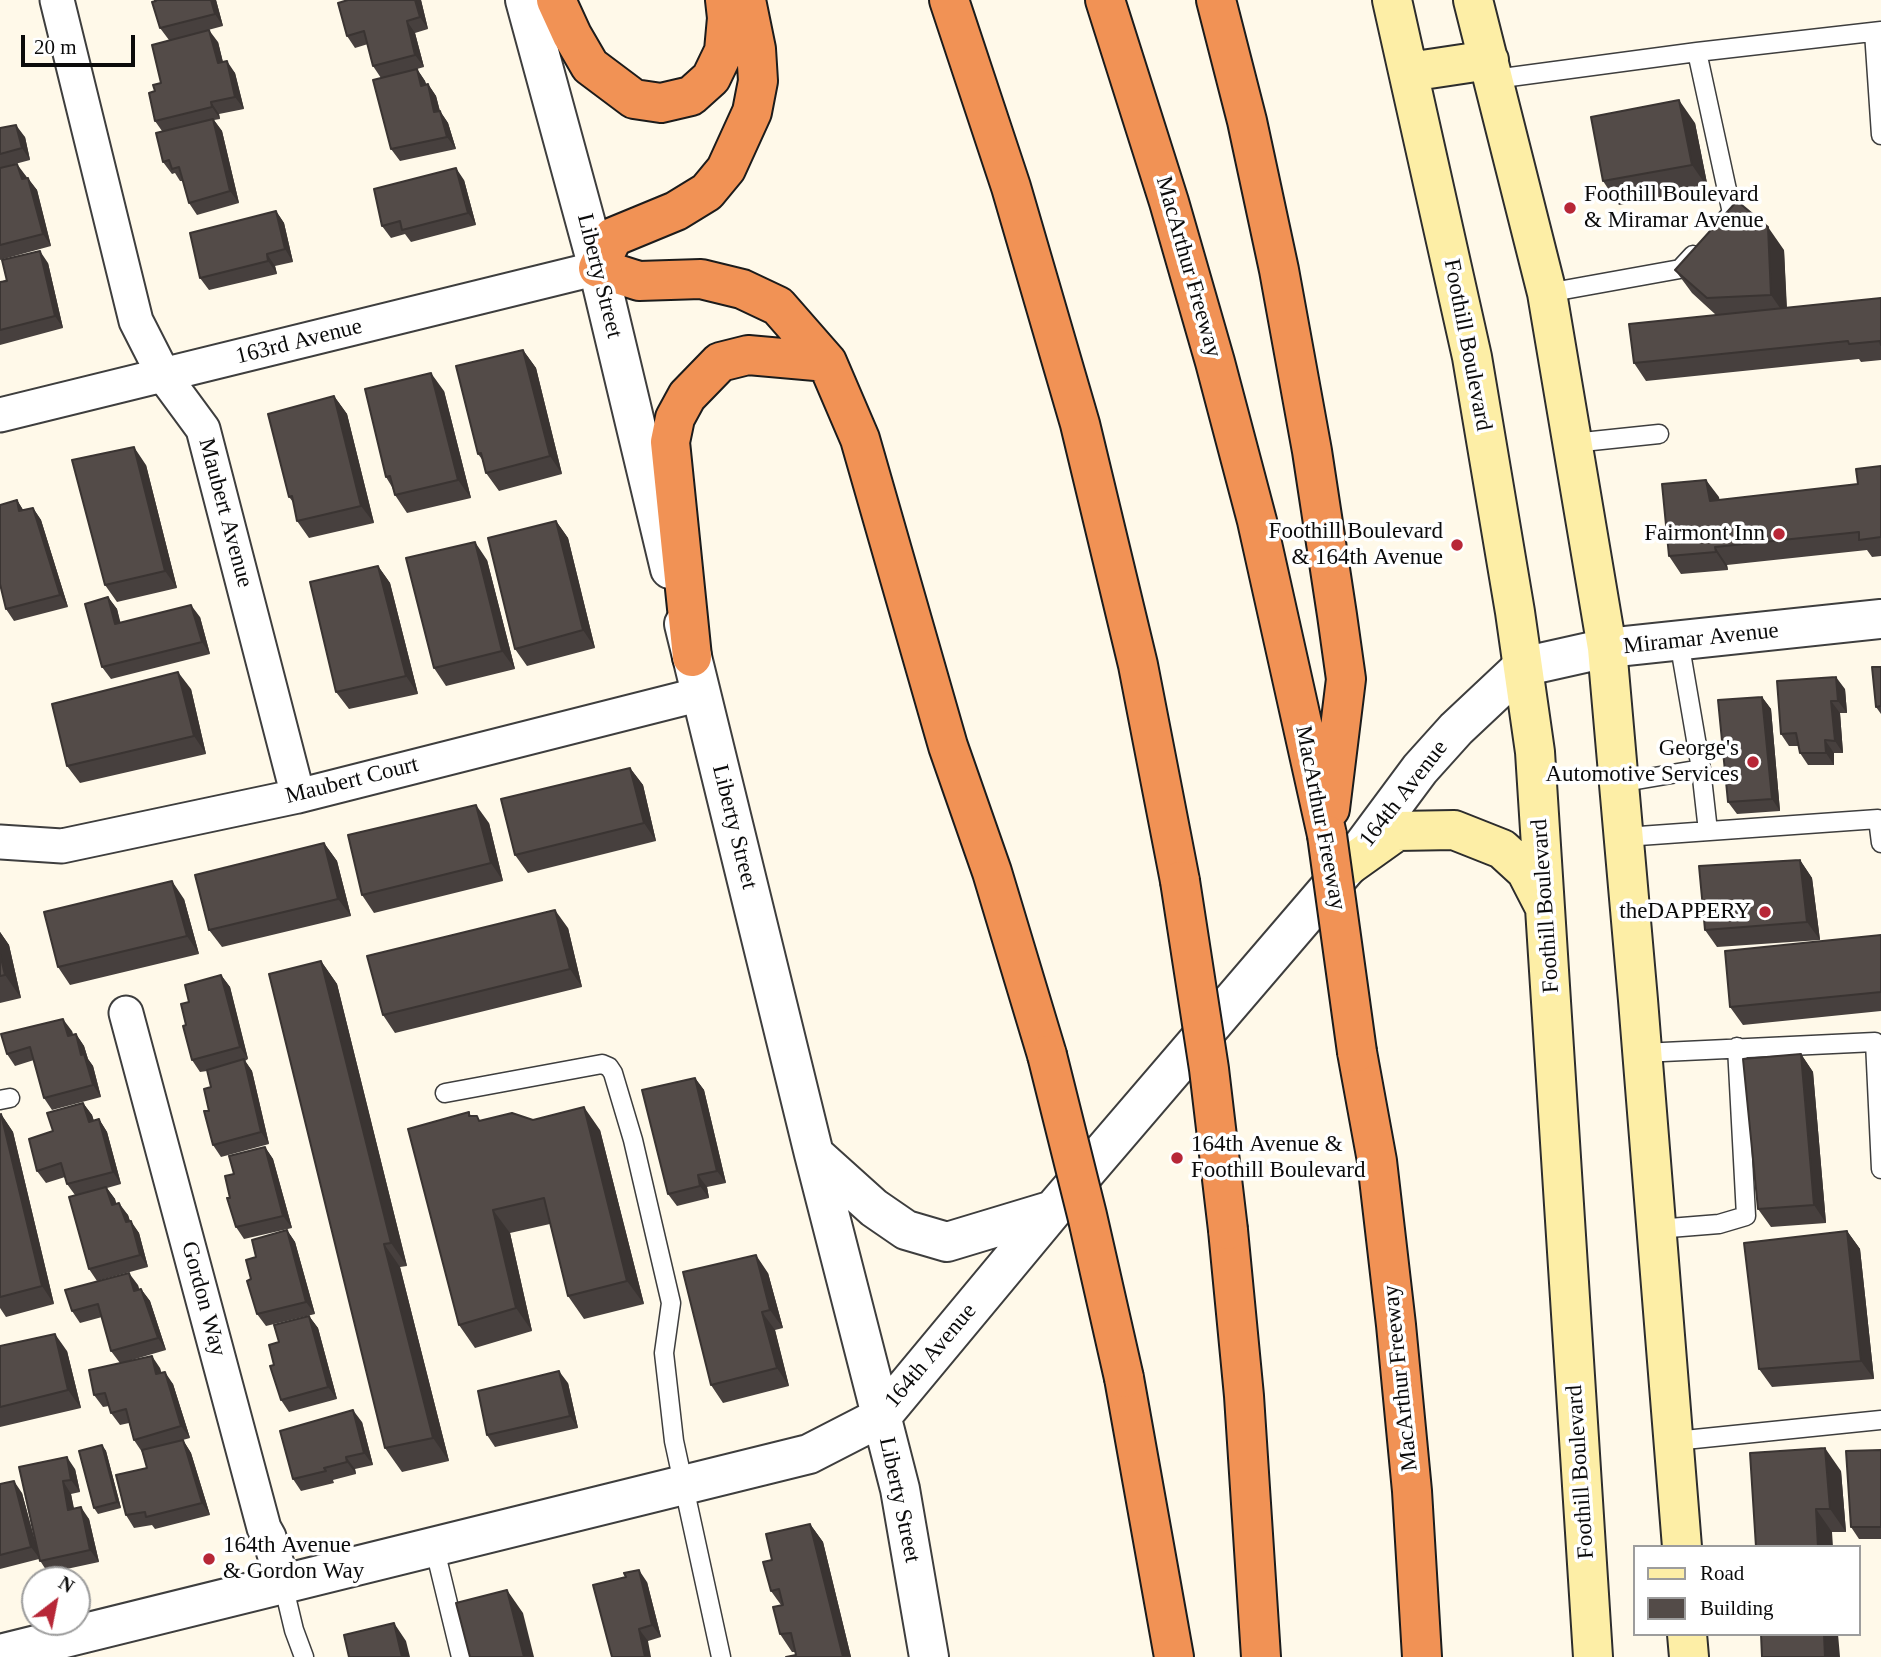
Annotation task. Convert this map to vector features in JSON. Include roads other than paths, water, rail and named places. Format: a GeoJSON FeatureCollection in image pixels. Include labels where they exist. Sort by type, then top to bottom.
{"type":"FeatureCollection","features":[{"type":"Feature","properties":{"kind":"highway"},"geometry":{"type":"LineString","coordinates":[[556,0],[590,66],[635,99],[660,103],[691,96],[711,78],[724,51],[727,18],[725,0]]}},
{"type":"Feature","properties":{"kind":"highway"},"geometry":{"type":"LineString","coordinates":[[746,0],[756,49],[758,81],[752,112],[726,169],[707,192],[676,211],[613,237],[598,268],[639,281],[701,279],[742,289],[778,306],[827,362],[860,439],[948,746],[992,872],[1047,1055],[1124,1378],[1174,1657]]}},
{"type":"Feature","properties":{"kind":"highway"},"geometry":{"type":"LineString","coordinates":[[949,0],[1023,226],[1083,437],[1138,665],[1180,881],[1209,1069],[1228,1230],[1244,1396],[1261,1657]]}},
{"type":"Feature","properties":{"kind":"highway","name":"MacArthur Freeway"},"geometry":{"type":"LineString","coordinates":[[1105,0],[1170,202],[1215,362],[1257,521],[1304,732],[1337,850],[1357,1052],[1377,1161],[1396,1325],[1412,1491],[1422,1657]]}},
{"type":"Feature","properties":{"kind":"highway"},"geometry":{"type":"LineString","coordinates":[[1216,0],[1247,121],[1287,307],[1322,514],[1346,679],[1337,850]]}},
{"type":"Feature","properties":{"kind":"highway"},"geometry":{"type":"LineString","coordinates":[[692,657],[670,442],[675,418],[688,396],[720,362],[748,355],[827,362]]}},
{"type":"Feature","properties":{"kind":"main road","name":"Foothill Boulevard"},"geometry":{"type":"LineString","coordinates":[[1392,0],[1472,357],[1535,752],[1593,1657]]}},
{"type":"Feature","properties":{"kind":"main road"},"geometry":{"type":"LineString","coordinates":[[1473,0],[1547,293],[1607,648],[1625,837],[1682,1545]]}},
{"type":"Feature","properties":{"kind":"main road"},"geometry":{"type":"LineString","coordinates":[[1409,72],[1492,70]]}},
{"type":"Feature","properties":{"kind":"main road"},"geometry":{"type":"LineString","coordinates":[[1337,850],[1396,831],[1454,830],[1502,849],[1526,871],[1547,911]]}},
{"type":"Feature","properties":{"kind":"main road"},"geometry":{"type":"LineString","coordinates":[[1687,1636],[1689,1657]]}},
{"type":"Feature","properties":{"kind":"street","name":"Maubert Avenue"},"geometry":{"type":"LineString","coordinates":[[57,0],[136,321],[164,376],[203,429],[298,796]]}},
{"type":"Feature","properties":{"kind":"street","name":"Liberty Street"},"geometry":{"type":"LineString","coordinates":[[525,0],[598,268],[814,1154],[900,1489],[929,1657]]}},
{"type":"Feature","properties":{"kind":"street","name":"163rd Avenue"},"geometry":{"type":"LineString","coordinates":[[0,415],[598,268]]}},
{"type":"Feature","properties":{"kind":"street","name":"Miramar Avenue"},"geometry":{"type":"LineString","coordinates":[[1522,667],[1607,648],[1881,619]]}},
{"type":"Feature","properties":{"kind":"street","name":"164th Avenue"},"geometry":{"type":"LineString","coordinates":[[0,1654],[808,1454],[881,1417],[1053,1210],[1337,850],[1420,769],[1456,729],[1522,667]]}},
{"type":"Feature","properties":{"kind":"street","name":"Maubert Court"},"geometry":{"type":"LineString","coordinates":[[0,842],[62,846],[298,796],[701,694]]}},
{"type":"Feature","properties":{"kind":"street","name":"Gordon Way"},"geometry":{"type":"LineString","coordinates":[[126,1013],[264,1528],[283,1584]]}},
{"type":"Feature","properties":{"kind":"street"},"geometry":{"type":"LineString","coordinates":[[814,1154],[874,1208],[906,1230],[947,1242],[1053,1210]]}},
{"type":"Feature","properties":{"kind":"lane"},"geometry":{"type":"LineString","coordinates":[[1492,70],[1697,52],[1877,32],[1881,135]]}},
{"type":"Feature","properties":{"kind":"lane"},"geometry":{"type":"LineString","coordinates":[[1547,293],[1680,269],[1732,213],[1697,52]]}},
{"type":"Feature","properties":{"kind":"lane"},"geometry":{"type":"LineString","coordinates":[[1573,443],[1658,434]]}},
{"type":"Feature","properties":{"kind":"lane"},"geometry":{"type":"LineString","coordinates":[[1679,641],[1701,769],[1708,831]]}},
{"type":"Feature","properties":{"kind":"lane"},"geometry":{"type":"LineString","coordinates":[[1619,783],[1701,769]]}},
{"type":"Feature","properties":{"kind":"lane"},"geometry":{"type":"LineString","coordinates":[[1625,837],[1878,819],[1881,843]]}},
{"type":"Feature","properties":{"kind":"lane"},"geometry":{"type":"LineString","coordinates":[[1642,1053],[1875,1042],[1881,1169]]}},
{"type":"Feature","properties":{"kind":"lane"},"geometry":{"type":"LineString","coordinates":[[1657,1228],[1719,1224],[1746,1216],[1737,1047]]}},
{"type":"Feature","properties":{"kind":"lane"},"geometry":{"type":"LineString","coordinates":[[445,1093],[602,1065],[609,1067],[613,1073],[633,1140],[671,1303],[664,1353],[674,1441],[721,1657]]}},
{"type":"Feature","properties":{"kind":"lane"},"geometry":{"type":"LineString","coordinates":[[1675,1441],[1881,1420]]}},
{"type":"Feature","properties":{"kind":"lane"},"geometry":{"type":"LineString","coordinates":[[434,1546],[461,1657]]}},
{"type":"Feature","properties":{"kind":"lane"},"geometry":{"type":"LineString","coordinates":[[283,1584],[294,1630],[304,1657]]}},
{"type":"Feature","properties":{"kind":"place","name":"Foothill Boulevard & Miramar Avenue"},"geometry":{"type":"Point","coordinates":[1570,208]}},
{"type":"Feature","properties":{"kind":"place","name":"Fairmont Inn"},"geometry":{"type":"Point","coordinates":[1779,534]}},
{"type":"Feature","properties":{"kind":"place","name":"Foothill Boulevard & 164th Avenue"},"geometry":{"type":"Point","coordinates":[1457,545]}},
{"type":"Feature","properties":{"kind":"place","name":"George's Automotive Services"},"geometry":{"type":"Point","coordinates":[1753,762]}},
{"type":"Feature","properties":{"kind":"place","name":"theDAPPERY"},"geometry":{"type":"Point","coordinates":[1765,912]}},
{"type":"Feature","properties":{"kind":"place","name":"164th Avenue & Foothill Boulevard"},"geometry":{"type":"Point","coordinates":[1177,1158]}},
{"type":"Feature","properties":{"kind":"place","name":"164th Avenue & Gordon Way"},"geometry":{"type":"Point","coordinates":[209,1559]}}]}
